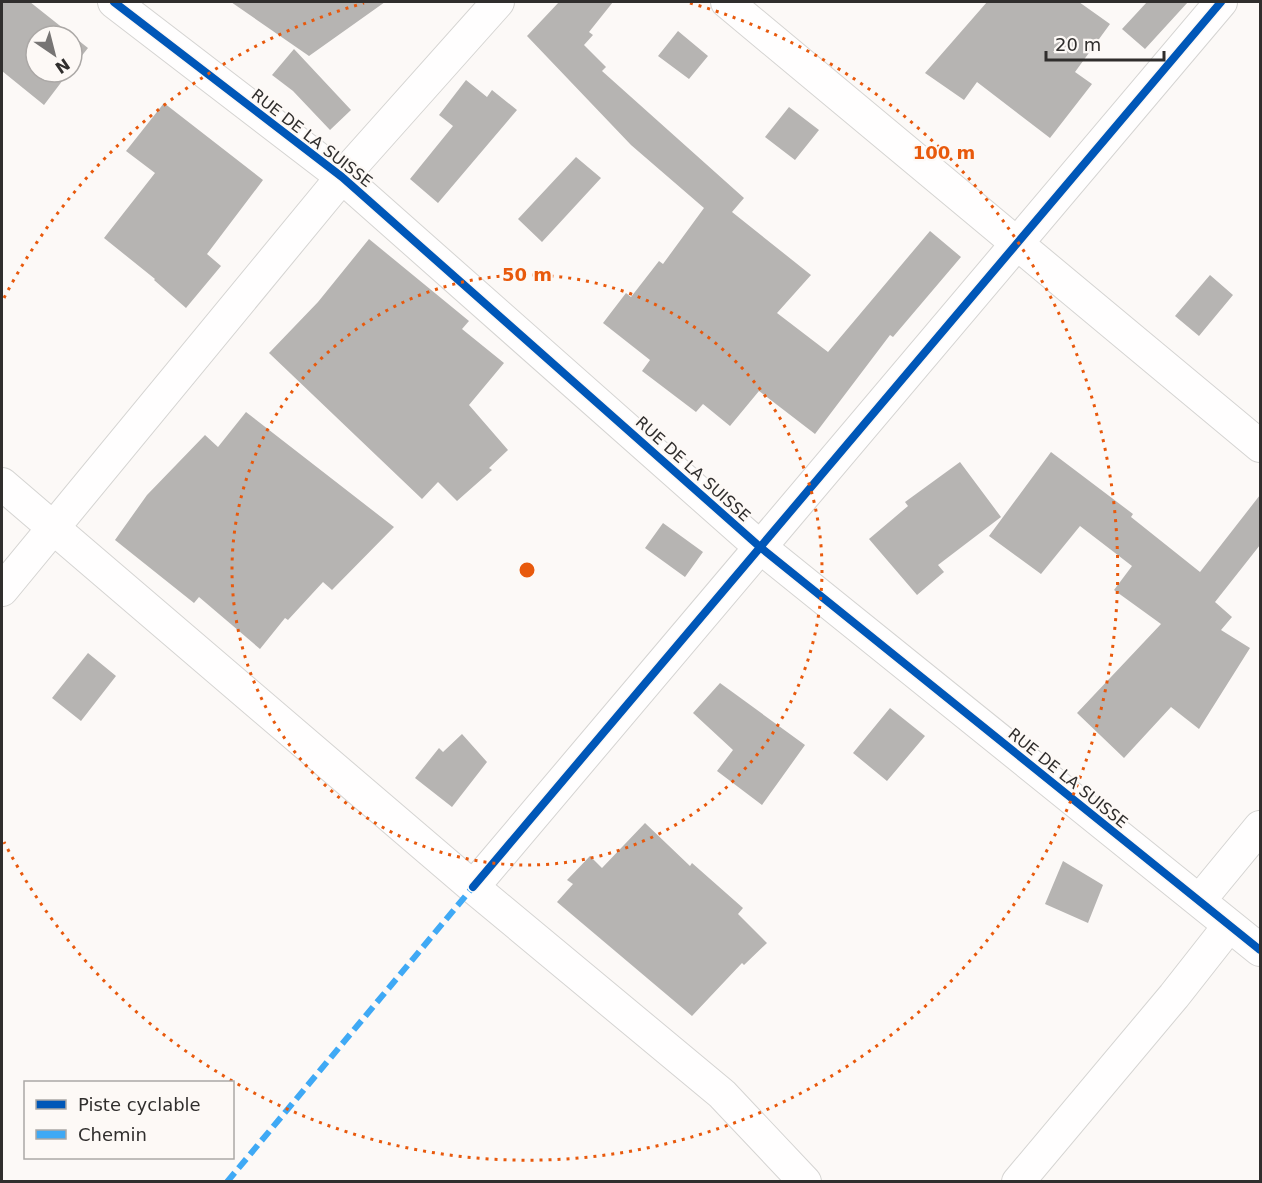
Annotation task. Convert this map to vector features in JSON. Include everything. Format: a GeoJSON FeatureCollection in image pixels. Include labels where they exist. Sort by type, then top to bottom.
{"type":"FeatureCollection","features":[{"type":"Feature","properties":{"kind":"street","name":"RUE DE LA SUISSE"},"geometry":{"type":"LineString","coordinates":[[114,2],[342,177],[760,547],[1260,950]]}},
{"type":"Feature","properties":{"kind":"street"},"geometry":{"type":"LineString","coordinates":[[2,590],[342,177],[498,2]]}},
{"type":"Feature","properties":{"kind":"street"},"geometry":{"type":"LineString","coordinates":[[727,2],[1260,446]]}},
{"type":"Feature","properties":{"kind":"street"},"geometry":{"type":"LineString","coordinates":[[473,887],[1221,2]]}},
{"type":"Feature","properties":{"kind":"street"},"geometry":{"type":"LineString","coordinates":[[2,484],[473,887],[722,1094],[805,1182]]}},
{"type":"Feature","properties":{"kind":"street"},"geometry":{"type":"LineString","coordinates":[[1199,901],[1260,827]]}},
{"type":"Feature","properties":{"kind":"street"},"geometry":{"type":"LineString","coordinates":[[1018,1182],[1174,996],[1229,926]]}},
{"type":"Feature","properties":{"kind":"building"},"geometry":{"type":"Polygon","coordinates":[[[2,2],[30,2],[58,24],[24,24],[24,84],[60,84],[44,105],[2,71],[2,2]]]}},
{"type":"Feature","properties":{"kind":"building"},"geometry":{"type":"Polygon","coordinates":[[[231,2],[385,2],[309,56],[231,2]]]}},
{"type":"Feature","properties":{"kind":"building"},"geometry":{"type":"Polygon","coordinates":[[[559,2],[613,2],[589,32],[593,35],[584,45],[606,67],[602,71],[744,198],[732,212],[811,275],[777,313],[828,352],[930,231],[961,257],[893,337],[890,335],[815,434],[759,391],[730,426],[703,404],[696,412],[642,371],[650,360],[603,323],[626,293],[631,297],[659,261],[663,264],[704,208],[631,145],[527,36],[559,2]]]}},
{"type":"Feature","properties":{"kind":"building"},"geometry":{"type":"Polygon","coordinates":[[[987,2],[1079,2],[1110,24],[1075,72],[1092,84],[1050,138],[977,82],[964,100],[925,73],[987,2]]]}},
{"type":"Feature","properties":{"kind":"building"},"geometry":{"type":"Polygon","coordinates":[[[1147,2],[1188,2],[1145,49],[1122,29],[1147,2]]]}},
{"type":"Feature","properties":{"kind":"building"},"geometry":{"type":"Polygon","coordinates":[[[678,31],[708,56],[689,79],[658,56],[678,31]]]}},
{"type":"Feature","properties":{"kind":"building"},"geometry":{"type":"Polygon","coordinates":[[[294,49],[351,110],[330,130],[293,91],[272,75],[294,49]]]}},
{"type":"Feature","properties":{"kind":"building"},"geometry":{"type":"Polygon","coordinates":[[[466,80],[487,97],[492,90],[517,110],[438,203],[410,179],[453,126],[439,115],[466,80]]]}},
{"type":"Feature","properties":{"kind":"building"},"geometry":{"type":"Polygon","coordinates":[[[164,103],[263,180],[207,254],[221,266],[186,308],[155,279],[104,238],[155,173],[126,151],[164,103]]]}},
{"type":"Feature","properties":{"kind":"building"},"geometry":{"type":"Polygon","coordinates":[[[789,107],[819,130],[795,160],[765,137],[789,107]]]}},
{"type":"Feature","properties":{"kind":"building"},"geometry":{"type":"Polygon","coordinates":[[[576,157],[601,178],[542,242],[518,219],[576,157]]]}},
{"type":"Feature","properties":{"kind":"building"},"geometry":{"type":"Polygon","coordinates":[[[369,239],[469,321],[462,329],[504,363],[469,405],[508,450],[489,468],[492,470],[457,501],[438,482],[422,499],[269,353],[318,302],[369,239]]]}},
{"type":"Feature","properties":{"kind":"building"},"geometry":{"type":"Polygon","coordinates":[[[1210,275],[1233,295],[1199,336],[1175,316],[1210,275]]]}},
{"type":"Feature","properties":{"kind":"building"},"geometry":{"type":"Polygon","coordinates":[[[246,412],[394,527],[332,590],[323,582],[288,620],[285,618],[260,649],[199,597],[194,603],[115,540],[147,495],[205,435],[218,447],[246,412]]]}},
{"type":"Feature","properties":{"kind":"building"},"geometry":{"type":"Polygon","coordinates":[[[1051,452],[1133,514],[1131,517],[1200,572],[1260,495],[1260,545],[1215,602],[1232,617],[1221,630],[1250,648],[1199,729],[1171,707],[1124,758],[1077,713],[1161,624],[1114,590],[1132,566],[1080,526],[1041,574],[989,536],[1051,452]]]}},
{"type":"Feature","properties":{"kind":"building"},"geometry":{"type":"Polygon","coordinates":[[[960,462],[1001,517],[938,565],[944,572],[917,595],[869,539],[908,506],[905,502],[960,462]]]}},
{"type":"Feature","properties":{"kind":"building"},"geometry":{"type":"Polygon","coordinates":[[[663,523],[703,552],[685,577],[645,548],[663,523]]]}},
{"type":"Feature","properties":{"kind":"building"},"geometry":{"type":"Polygon","coordinates":[[[88,653],[116,676],[81,721],[52,698],[88,653]]]}},
{"type":"Feature","properties":{"kind":"building"},"geometry":{"type":"Polygon","coordinates":[[[720,683],[805,745],[762,805],[717,771],[733,750],[693,713],[720,683]]]}},
{"type":"Feature","properties":{"kind":"building"},"geometry":{"type":"Polygon","coordinates":[[[890,708],[925,736],[887,781],[853,753],[890,708]]]}},
{"type":"Feature","properties":{"kind":"building"},"geometry":{"type":"Polygon","coordinates":[[[462,734],[487,762],[452,807],[415,778],[439,748],[443,752],[462,734]]]}},
{"type":"Feature","properties":{"kind":"building"},"geometry":{"type":"Polygon","coordinates":[[[645,823],[690,866],[692,863],[743,908],[738,914],[767,943],[744,965],[742,963],[692,1016],[557,902],[573,884],[567,880],[590,856],[602,868],[645,823]]]}},
{"type":"Feature","properties":{"kind":"building"},"geometry":{"type":"Polygon","coordinates":[[[1063,861],[1103,885],[1088,923],[1045,904],[1063,861]]]}},
{"type":"Feature","properties":{"kind":"marked path"},"geometry":{"type":"LineString","coordinates":[[227,1182],[473,887]]}},
{"type":"Feature","properties":{"kind":"cycle path"},"geometry":{"type":"LineString","coordinates":[[114,2],[342,177],[760,547],[1260,950]]}},
{"type":"Feature","properties":{"kind":"cycle path"},"geometry":{"type":"LineString","coordinates":[[473,887],[1221,2]]}}]}
